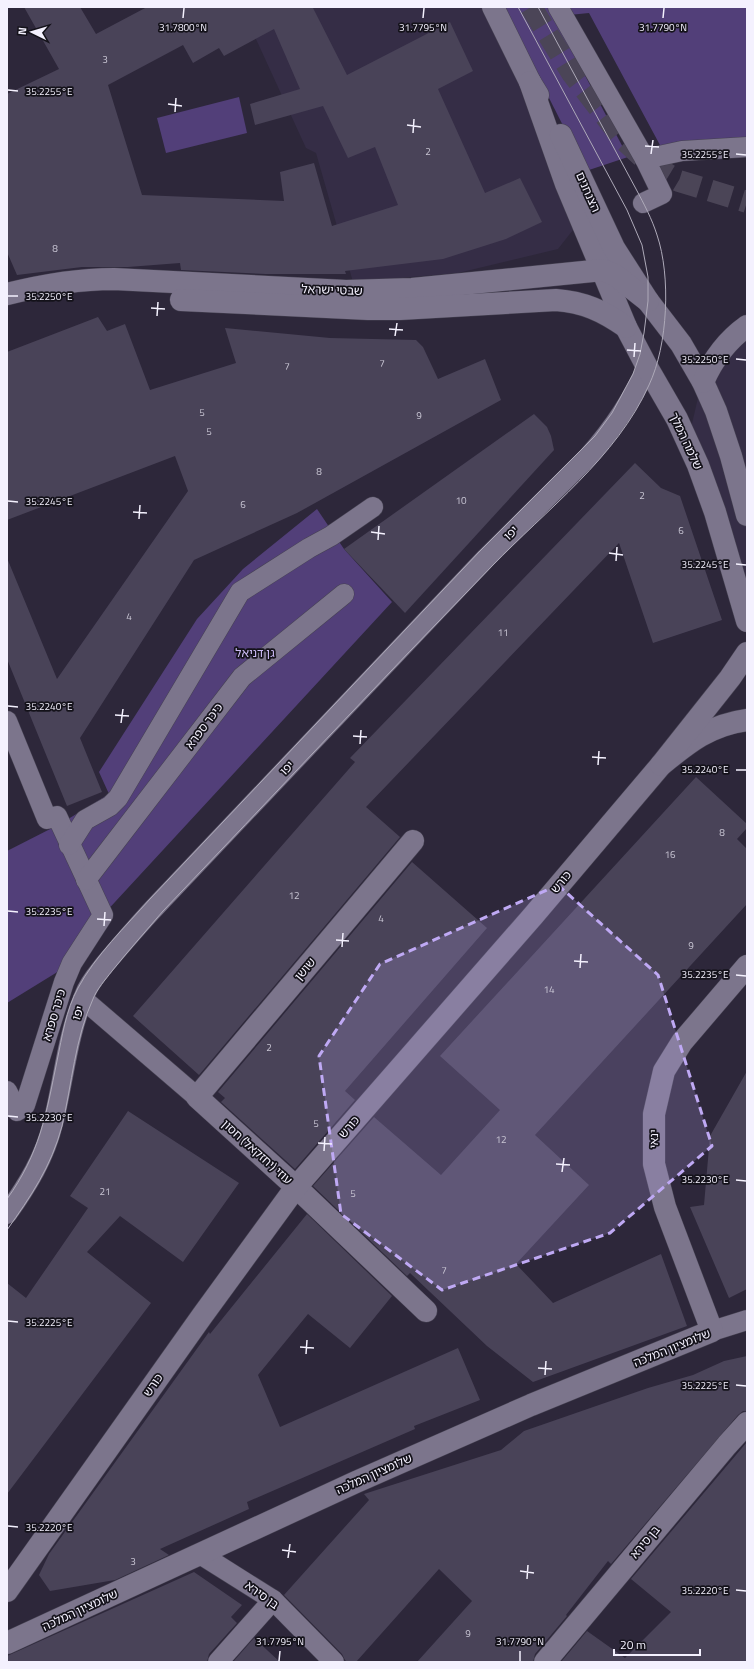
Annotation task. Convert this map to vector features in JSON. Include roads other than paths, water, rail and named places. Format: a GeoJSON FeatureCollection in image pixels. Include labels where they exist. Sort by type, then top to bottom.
{"type":"FeatureCollection","features":[{"type":"Feature","properties":{"kind":"street","name":"הצנחנים"},"geometry":{"type":"LineString","coordinates":[[493,7],[530,82],[568,148],[614,248],[648,302]]}},
{"type":"Feature","properties":{"kind":"street"},"geometry":{"type":"LineString","coordinates":[[558,7],[645,159],[662,194],[643,203]]}},
{"type":"Feature","properties":{"kind":"street","name":"הצנחנים"},"geometry":{"type":"LineString","coordinates":[[530,82],[566,184],[603,270]]}},
{"type":"Feature","properties":{"kind":"street"},"geometry":{"type":"LineString","coordinates":[[645,159],[682,151],[747,147]]}},
{"type":"Feature","properties":{"kind":"street"},"geometry":{"type":"LineString","coordinates":[[603,270],[615,275],[648,302],[681,344],[703,382],[716,411],[731,456],[747,515]]}},
{"type":"Feature","properties":{"kind":"street","name":"שבטי ישראל"},"geometry":{"type":"LineString","coordinates":[[7,294],[41,285],[92,279],[346,291],[412,290],[603,270]]}},
{"type":"Feature","properties":{"kind":"street","name":"שלמה המלך"},"geometry":{"type":"LineString","coordinates":[[603,270],[626,327],[677,419],[698,465],[715,512],[747,621]]}},
{"type":"Feature","properties":{"kind":"street","name":"שבטי ישראל"},"geometry":{"type":"LineString","coordinates":[[181,300],[368,309],[400,309],[556,300],[576,302],[588,306],[612,317],[626,327]]}},
{"type":"Feature","properties":{"kind":"street"},"geometry":{"type":"LineString","coordinates":[[703,382],[709,368],[721,350],[731,339],[747,326]]}},
{"type":"Feature","properties":{"kind":"street","name":"יפו"},"geometry":{"type":"LineString","coordinates":[[7,1214],[37,1168],[45,1150],[53,1124],[72,1031],[83,999],[96,976],[121,945],[157,905],[486,558],[603,440],[629,402],[647,367]]}},
{"type":"Feature","properties":{"kind":"street"},"geometry":{"type":"LineString","coordinates":[[69,845],[86,820],[110,806],[118,798],[240,592],[309,548],[331,536],[373,507]]}},
{"type":"Feature","properties":{"kind":"street","name":"כיכר ספרא"},"geometry":{"type":"LineString","coordinates":[[86,880],[242,678],[344,594]]}},
{"type":"Feature","properties":{"kind":"street"},"geometry":{"type":"LineString","coordinates":[[661,765],[730,678],[747,653]]}},
{"type":"Feature","properties":{"kind":"street","name":"כורש"},"geometry":{"type":"LineString","coordinates":[[7,1591],[296,1187],[538,910],[661,765],[686,744],[706,732],[723,725],[747,720]]}},
{"type":"Feature","properties":{"kind":"street","name":"כיכר ספרא"},"geometry":{"type":"LineString","coordinates":[[7,721],[47,819],[57,816],[69,845],[103,915],[72,963],[64,982],[26,1105],[17,1111],[7,1091]]}},
{"type":"Feature","properties":{"kind":"street","name":"שושן"},"geometry":{"type":"LineString","coordinates":[[197,1097],[413,841]]}},
{"type":"Feature","properties":{"kind":"street","name":"ינאי"},"geometry":{"type":"LineString","coordinates":[[712,1331],[664,1207],[654,1164],[654,1114],[664,1071],[682,1042],[747,966]]}},
{"type":"Feature","properties":{"kind":"street","name":"עוזי (יחזקאל) חסון"},"geometry":{"type":"LineString","coordinates":[[83,999],[197,1097],[296,1187],[426,1311]]}},
{"type":"Feature","properties":{"kind":"street","name":"שלומציון המלכה"},"geometry":{"type":"LineString","coordinates":[[7,1643],[356,1482],[531,1405],[712,1331],[747,1320]]}},
{"type":"Feature","properties":{"kind":"street","name":"בן סירא"},"geometry":{"type":"LineString","coordinates":[[545,1662],[727,1444],[747,1423]]}},
{"type":"Feature","properties":{"kind":"street","name":"בן סירא"},"geometry":{"type":"LineString","coordinates":[[200,1554],[273,1600],[334,1662]]}},
{"type":"Feature","properties":{"kind":"street"},"geometry":{"type":"LineString","coordinates":[[218,1662],[273,1600]]}},
{"type":"Feature","properties":{"kind":"tunnel"},"geometry":{"type":"LineString","coordinates":[[531,7],[572,73],[624,140],[649,163],[679,181],[747,202]]}},
{"type":"Feature","properties":{"kind":"tram line"},"geometry":{"type":"LineString","coordinates":[[7,1199],[27,1166],[40,1133],[49,1099],[67,1014],[78,988],[93,964],[150,899],[480,551],[595,436],[612,413],[633,374],[640,354],[648,301],[648,277],[642,245],[627,210],[518,7]]}},
{"type":"Feature","properties":{"kind":"tram line"},"geometry":{"type":"LineString","coordinates":[[7,1230],[32,1193],[52,1155],[62,1126],[74,1061],[82,1029],[95,995],[104,981],[163,911],[368,695],[492,566],[579,482],[619,436],[649,385],[655,369],[664,331],[666,290],[664,270],[657,235],[642,200],[538,7]]}},
{"type":"Feature","properties":{"kind":"park label","name":"גן דניאל"},"geometry":{"type":"Point","coordinates":[255,653]}}]}
